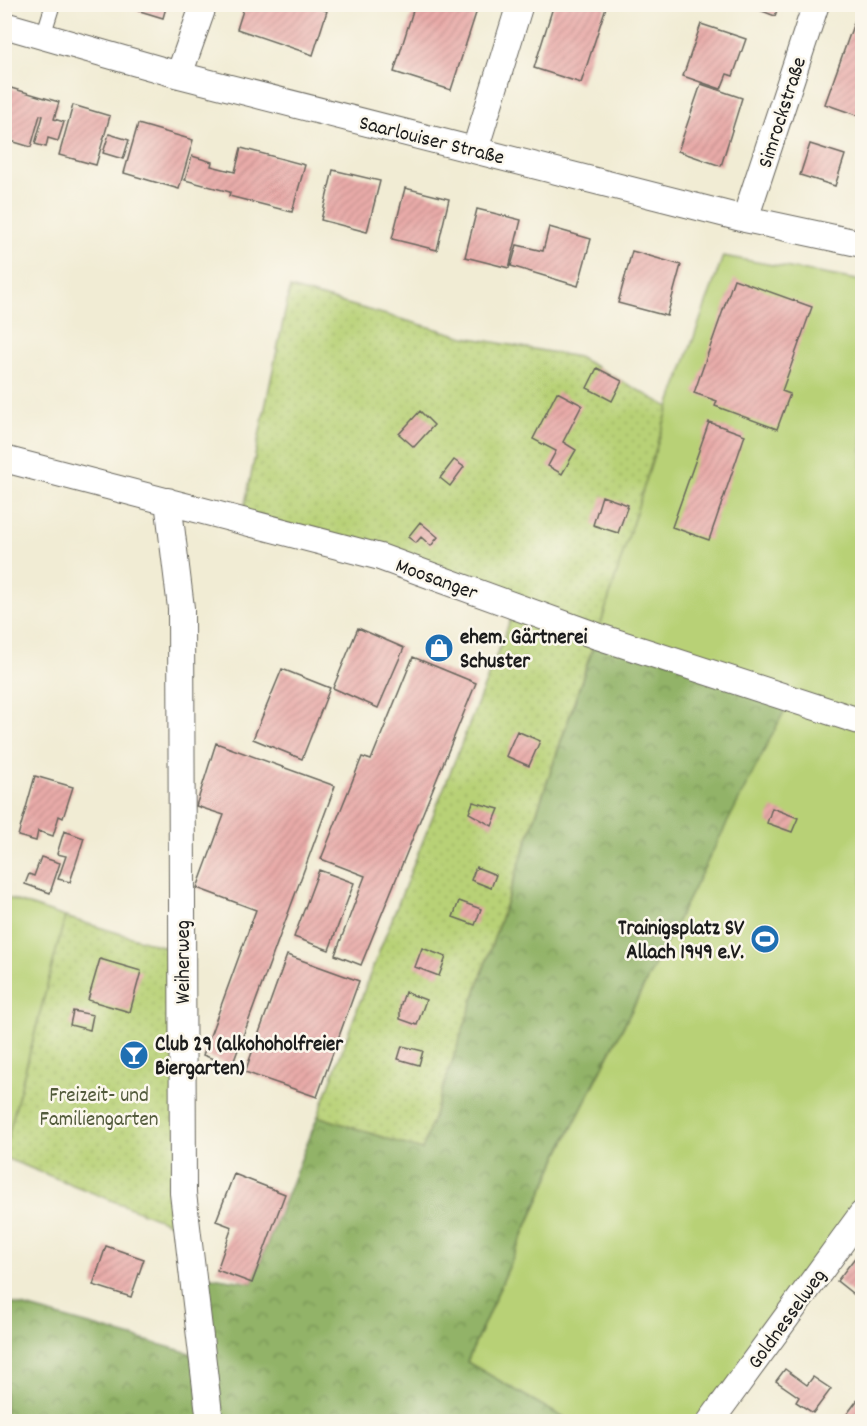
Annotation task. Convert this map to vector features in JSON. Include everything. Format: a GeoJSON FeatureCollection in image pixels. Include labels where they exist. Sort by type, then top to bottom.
{"type":"FeatureCollection","features":[{"type":"Feature","properties":{"kind":"street"},"geometry":{"type":"LineString","coordinates":[[179,75],[204,4]]}},
{"type":"Feature","properties":{"kind":"street"},"geometry":{"type":"LineString","coordinates":[[475,150],[520,4]]}},
{"type":"Feature","properties":{"kind":"street","name":"Simrockstraße"},"geometry":{"type":"LineString","coordinates":[[745,219],[816,4]]}},
{"type":"Feature","properties":{"kind":"street","name":"Saarlouiser Straße"},"geometry":{"type":"LineString","coordinates":[[4,25],[179,75],[745,219],[862,244]]}},
{"type":"Feature","properties":{"kind":"street","name":"Moosanger"},"geometry":{"type":"LineString","coordinates":[[4,459],[381,557],[597,636],[862,722]]}},
{"type":"Feature","properties":{"kind":"street","name":"Weiherweg"},"geometry":{"type":"LineString","coordinates":[[168,501],[181,608],[183,1193],[210,1422]]}},
{"type":"Feature","properties":{"kind":"street","name":"Goldnesselweg"},"geometry":{"type":"LineString","coordinates":[[710,1422],[862,1214]]}},
{"type":"Feature","properties":{"kind":"lane"},"geometry":{"type":"LineString","coordinates":[[43,36],[53,4]]}},
{"type":"Feature","properties":{"kind":"green space","name":"Trainigsplatz SV Allach 1949 e.V."},"geometry":{"type":"Polygon","coordinates":[[[723,256],[862,281],[862,1208],[703,1421],[569,1421],[467,1362],[560,1152],[788,702],[597,636],[669,407],[723,256]]]}},
{"type":"Feature","properties":{"kind":"green space"},"geometry":{"type":"Polygon","coordinates":[[[290,288],[465,337],[578,357],[669,407],[597,636],[242,518],[290,288]]]}},
{"type":"Feature","properties":{"kind":"green space"},"geometry":{"type":"Polygon","coordinates":[[[514,611],[595,640],[422,1150],[318,1116],[369,977],[514,611]]]}},
{"type":"Feature","properties":{"kind":"green space"},"geometry":{"type":"Polygon","coordinates":[[[597,636],[789,702],[562,1146],[467,1362],[569,1421],[5,1421],[4,1301],[204,1357],[191,1274],[252,1283],[318,1116],[422,1150],[597,636]]]}},
{"type":"Feature","properties":{"kind":"green space"},"geometry":{"type":"Polygon","coordinates":[[[5,897],[65,917],[5,1148],[5,897]]]}},
{"type":"Feature","properties":{"kind":"green space","name":"Freizeit- und Familiengarten"},"geometry":{"type":"Polygon","coordinates":[[[65,917],[178,951],[186,1230],[5,1158],[5,1148],[65,917]]]}},
{"type":"Feature","properties":{"kind":"building"},"geometry":{"type":"Polygon","coordinates":[[[117,4],[167,4],[163,18],[117,4]]]}},
{"type":"Feature","properties":{"kind":"building"},"geometry":{"type":"Polygon","coordinates":[[[245,4],[308,4],[327,11],[313,55],[237,29],[245,4]]]}},
{"type":"Feature","properties":{"kind":"building"},"geometry":{"type":"Polygon","coordinates":[[[415,4],[479,4],[451,90],[394,72],[415,4]]]}},
{"type":"Feature","properties":{"kind":"building"},"geometry":{"type":"Polygon","coordinates":[[[554,4],[607,4],[581,83],[534,68],[554,4]]]}},
{"type":"Feature","properties":{"kind":"building"},"geometry":{"type":"Polygon","coordinates":[[[744,4],[779,4],[775,16],[744,4]]]}},
{"type":"Feature","properties":{"kind":"building"},"geometry":{"type":"Polygon","coordinates":[[[857,14],[862,16],[862,117],[825,104],[857,14]]]}},
{"type":"Feature","properties":{"kind":"building"},"geometry":{"type":"Polygon","coordinates":[[[701,24],[746,39],[733,76],[727,74],[721,89],[683,76],[701,24]]]}},
{"type":"Feature","properties":{"kind":"building"},"geometry":{"type":"Polygon","coordinates":[[[701,84],[742,98],[721,166],[678,151],[701,84]]]}},
{"type":"Feature","properties":{"kind":"building"},"geometry":{"type":"Polygon","coordinates":[[[4,86],[59,102],[54,119],[64,122],[58,141],[48,138],[46,147],[35,144],[43,116],[40,115],[31,147],[4,139],[4,86]]]}},
{"type":"Feature","properties":{"kind":"building"},"geometry":{"type":"Polygon","coordinates":[[[73,105],[110,116],[96,165],[59,155],[73,105]]]}},
{"type":"Feature","properties":{"kind":"building"},"geometry":{"type":"Polygon","coordinates":[[[138,124],[193,140],[179,189],[124,173],[138,124]]]}},
{"type":"Feature","properties":{"kind":"building"},"geometry":{"type":"Polygon","coordinates":[[[109,134],[129,140],[123,159],[103,153],[109,134]]]}},
{"type":"Feature","properties":{"kind":"building"},"geometry":{"type":"Polygon","coordinates":[[[810,144],[845,155],[835,186],[800,175],[810,144]]]}},
{"type":"Feature","properties":{"kind":"building"},"geometry":{"type":"Polygon","coordinates":[[[241,148],[305,165],[292,212],[229,196],[230,192],[185,180],[192,156],[212,162],[211,166],[235,172],[241,148]]]}},
{"type":"Feature","properties":{"kind":"building"},"geometry":{"type":"Polygon","coordinates":[[[333,170],[380,181],[367,232],[321,220],[333,170]]]}},
{"type":"Feature","properties":{"kind":"building"},"geometry":{"type":"Polygon","coordinates":[[[405,188],[449,199],[437,250],[392,239],[405,188]]]}},
{"type":"Feature","properties":{"kind":"building"},"geometry":{"type":"Polygon","coordinates":[[[477,209],[521,220],[509,268],[465,257],[477,209]]]}},
{"type":"Feature","properties":{"kind":"building"},"geometry":{"type":"Polygon","coordinates":[[[549,227],[591,239],[578,286],[511,266],[517,245],[543,251],[549,227]]]}},
{"type":"Feature","properties":{"kind":"building"},"geometry":{"type":"Polygon","coordinates":[[[632,251],[681,265],[667,316],[618,303],[632,251]]]}},
{"type":"Feature","properties":{"kind":"building"},"geometry":{"type":"Polygon","coordinates":[[[734,279],[812,307],[782,391],[790,394],[777,429],[715,406],[717,401],[694,393],[734,279]]]}},
{"type":"Feature","properties":{"kind":"building"},"geometry":{"type":"Polygon","coordinates":[[[597,368],[622,381],[612,401],[587,388],[597,368]]]}},
{"type":"Feature","properties":{"kind":"building"},"geometry":{"type":"Polygon","coordinates":[[[557,392],[582,405],[563,442],[576,450],[562,474],[548,466],[556,451],[533,439],[557,392]]]}},
{"type":"Feature","properties":{"kind":"building"},"geometry":{"type":"Polygon","coordinates":[[[420,411],[434,425],[414,447],[399,434],[420,411]]]}},
{"type":"Feature","properties":{"kind":"building"},"geometry":{"type":"Polygon","coordinates":[[[709,422],[745,435],[709,540],[672,527],[709,422]]]}},
{"type":"Feature","properties":{"kind":"building"},"geometry":{"type":"Polygon","coordinates":[[[454,460],[464,467],[450,486],[440,478],[454,460]]]}},
{"type":"Feature","properties":{"kind":"building"},"geometry":{"type":"Polygon","coordinates":[[[602,496],[628,505],[618,533],[593,525],[602,496]]]}},
{"type":"Feature","properties":{"kind":"building"},"geometry":{"type":"Polygon","coordinates":[[[420,522],[438,537],[431,546],[421,537],[416,543],[408,537],[420,522]]]}},
{"type":"Feature","properties":{"kind":"building"},"geometry":{"type":"Polygon","coordinates":[[[358,628],[404,648],[378,708],[333,688],[358,628]]]}},
{"type":"Feature","properties":{"kind":"building"},"geometry":{"type":"Polygon","coordinates":[[[413,657],[476,683],[361,965],[335,955],[365,876],[321,859],[362,757],[371,760],[413,657]]]}},
{"type":"Feature","properties":{"kind":"building"},"geometry":{"type":"Polygon","coordinates":[[[282,669],[330,688],[302,759],[253,739],[282,669]]]}},
{"type":"Feature","properties":{"kind":"building"},"geometry":{"type":"Polygon","coordinates":[[[517,731],[540,741],[529,766],[506,756],[517,731]]]}},
{"type":"Feature","properties":{"kind":"building"},"geometry":{"type":"Polygon","coordinates":[[[216,743],[335,786],[232,1066],[203,1055],[256,910],[197,888],[224,815],[196,806],[216,743]]]}},
{"type":"Feature","properties":{"kind":"building"},"geometry":{"type":"Polygon","coordinates":[[[35,776],[73,787],[63,818],[59,816],[53,836],[38,831],[36,841],[18,836],[35,776]]]}},
{"type":"Feature","properties":{"kind":"building"},"geometry":{"type":"Polygon","coordinates":[[[473,802],[499,809],[492,826],[469,813],[473,802]]]}},
{"type":"Feature","properties":{"kind":"building"},"geometry":{"type":"Polygon","coordinates":[[[772,808],[798,818],[792,832],[767,823],[772,808]]]}},
{"type":"Feature","properties":{"kind":"building"},"geometry":{"type":"Polygon","coordinates":[[[64,831],[84,838],[70,882],[58,879],[66,856],[57,854],[64,831]]]}},
{"type":"Feature","properties":{"kind":"building"},"geometry":{"type":"Polygon","coordinates":[[[41,857],[60,863],[50,893],[25,884],[29,874],[34,876],[41,857]]]}},
{"type":"Feature","properties":{"kind":"building"},"geometry":{"type":"Polygon","coordinates":[[[476,867],[496,875],[491,888],[471,880],[476,867]]]}},
{"type":"Feature","properties":{"kind":"building"},"geometry":{"type":"Polygon","coordinates":[[[319,870],[354,883],[329,950],[294,937],[319,870]]]}},
{"type":"Feature","properties":{"kind":"building"},"geometry":{"type":"Polygon","coordinates":[[[459,901],[481,909],[475,925],[453,917],[459,901]]]}},
{"type":"Feature","properties":{"kind":"building"},"geometry":{"type":"Polygon","coordinates":[[[422,948],[446,957],[439,976],[415,967],[422,948]]]}},
{"type":"Feature","properties":{"kind":"building"},"geometry":{"type":"Polygon","coordinates":[[[287,955],[359,981],[317,1097],[245,1072],[287,955]]]}},
{"type":"Feature","properties":{"kind":"building"},"geometry":{"type":"Polygon","coordinates":[[[100,959],[141,971],[130,1012],[88,1000],[100,959]]]}},
{"type":"Feature","properties":{"kind":"building"},"geometry":{"type":"Polygon","coordinates":[[[405,992],[426,1000],[417,1025],[400,1019],[400,1007],[405,992]]]}},
{"type":"Feature","properties":{"kind":"building"},"geometry":{"type":"Polygon","coordinates":[[[73,1011],[93,1015],[90,1030],[70,1025],[73,1011]]]}},
{"type":"Feature","properties":{"kind":"building"},"geometry":{"type":"Polygon","coordinates":[[[402,1046],[423,1051],[419,1065],[398,1059],[402,1046]]]}},
{"type":"Feature","properties":{"kind":"building"},"geometry":{"type":"Polygon","coordinates":[[[234,1174],[285,1194],[252,1283],[217,1270],[232,1227],[216,1221],[234,1174]]]}},
{"type":"Feature","properties":{"kind":"building"},"geometry":{"type":"Polygon","coordinates":[[[106,1246],[144,1259],[131,1297],[93,1285],[106,1246]]]}},
{"type":"Feature","properties":{"kind":"building"},"geometry":{"type":"Polygon","coordinates":[[[857,1255],[862,1259],[862,1301],[837,1281],[857,1255]]]}},
{"type":"Feature","properties":{"kind":"building"},"geometry":{"type":"Polygon","coordinates":[[[785,1369],[807,1385],[813,1377],[831,1389],[813,1413],[796,1402],[799,1397],[776,1381],[785,1369]]]}},
{"type":"Feature","properties":{"kind":"building"},"geometry":{"type":"Polygon","coordinates":[[[862,1394],[862,1422],[856,1422],[847,1414],[862,1394]]]}},
{"type":"Feature","properties":{"kind":"place","name":"ehem. Gärtnerei Schuster"},"geometry":{"type":"Point","coordinates":[439,648]}},
{"type":"Feature","properties":{"kind":"place","name":"Trainigsplatz SV Allach 1949 e.V."},"geometry":{"type":"Point","coordinates":[765,939]}},
{"type":"Feature","properties":{"kind":"place","name":"Club 29 (alkohoholfreier Biergarten)"},"geometry":{"type":"Point","coordinates":[134,1055]}}]}
